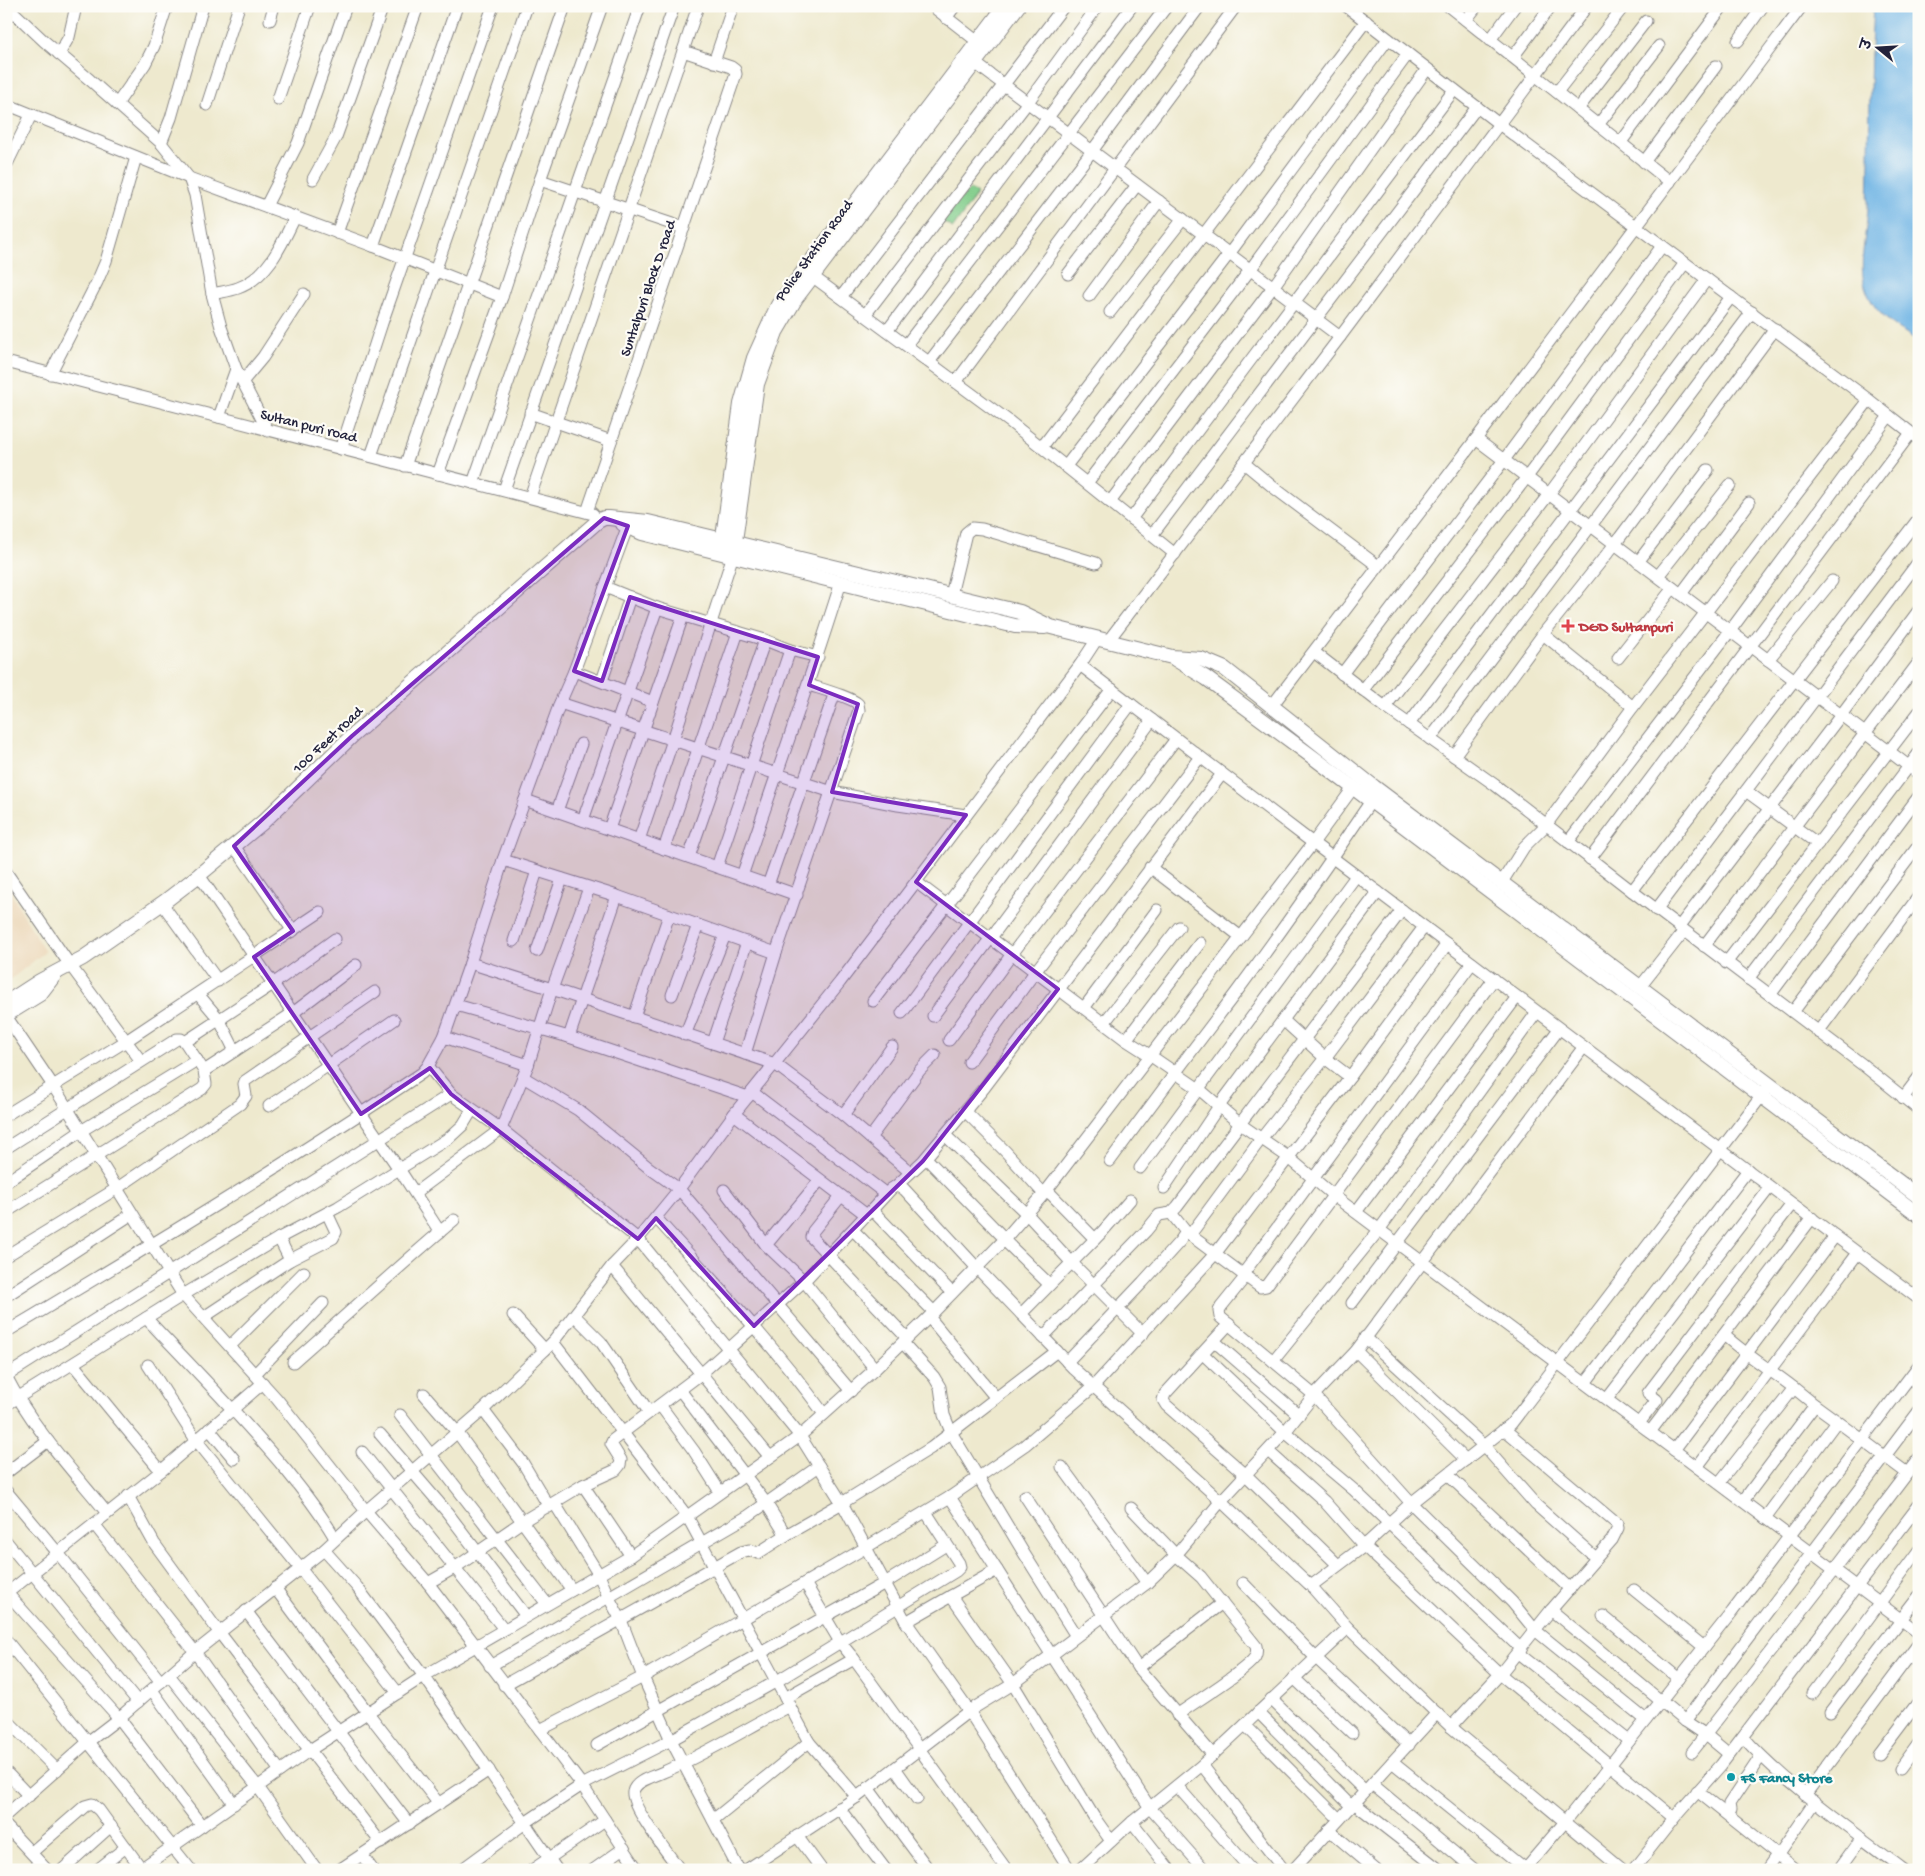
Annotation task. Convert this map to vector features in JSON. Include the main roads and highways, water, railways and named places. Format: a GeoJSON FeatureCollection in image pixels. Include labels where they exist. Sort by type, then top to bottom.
{"type":"FeatureCollection","features":[{"type":"Feature","properties":{"kind":"water"},"geometry":{"type":"Polygon","coordinates":[[[1873,6],[1919,6],[1919,342],[1886,319],[1869,296],[1863,277],[1862,268],[1868,207],[1873,6]]]}},
{"type":"Feature","properties":{"kind":"place","name":"DGD Sultanpuri"},"geometry":{"type":"Point","coordinates":[1568,626]}},
{"type":"Feature","properties":{"kind":"place","name":"FS Fancy Store"},"geometry":{"type":"Point","coordinates":[1731,1777]}}]}
